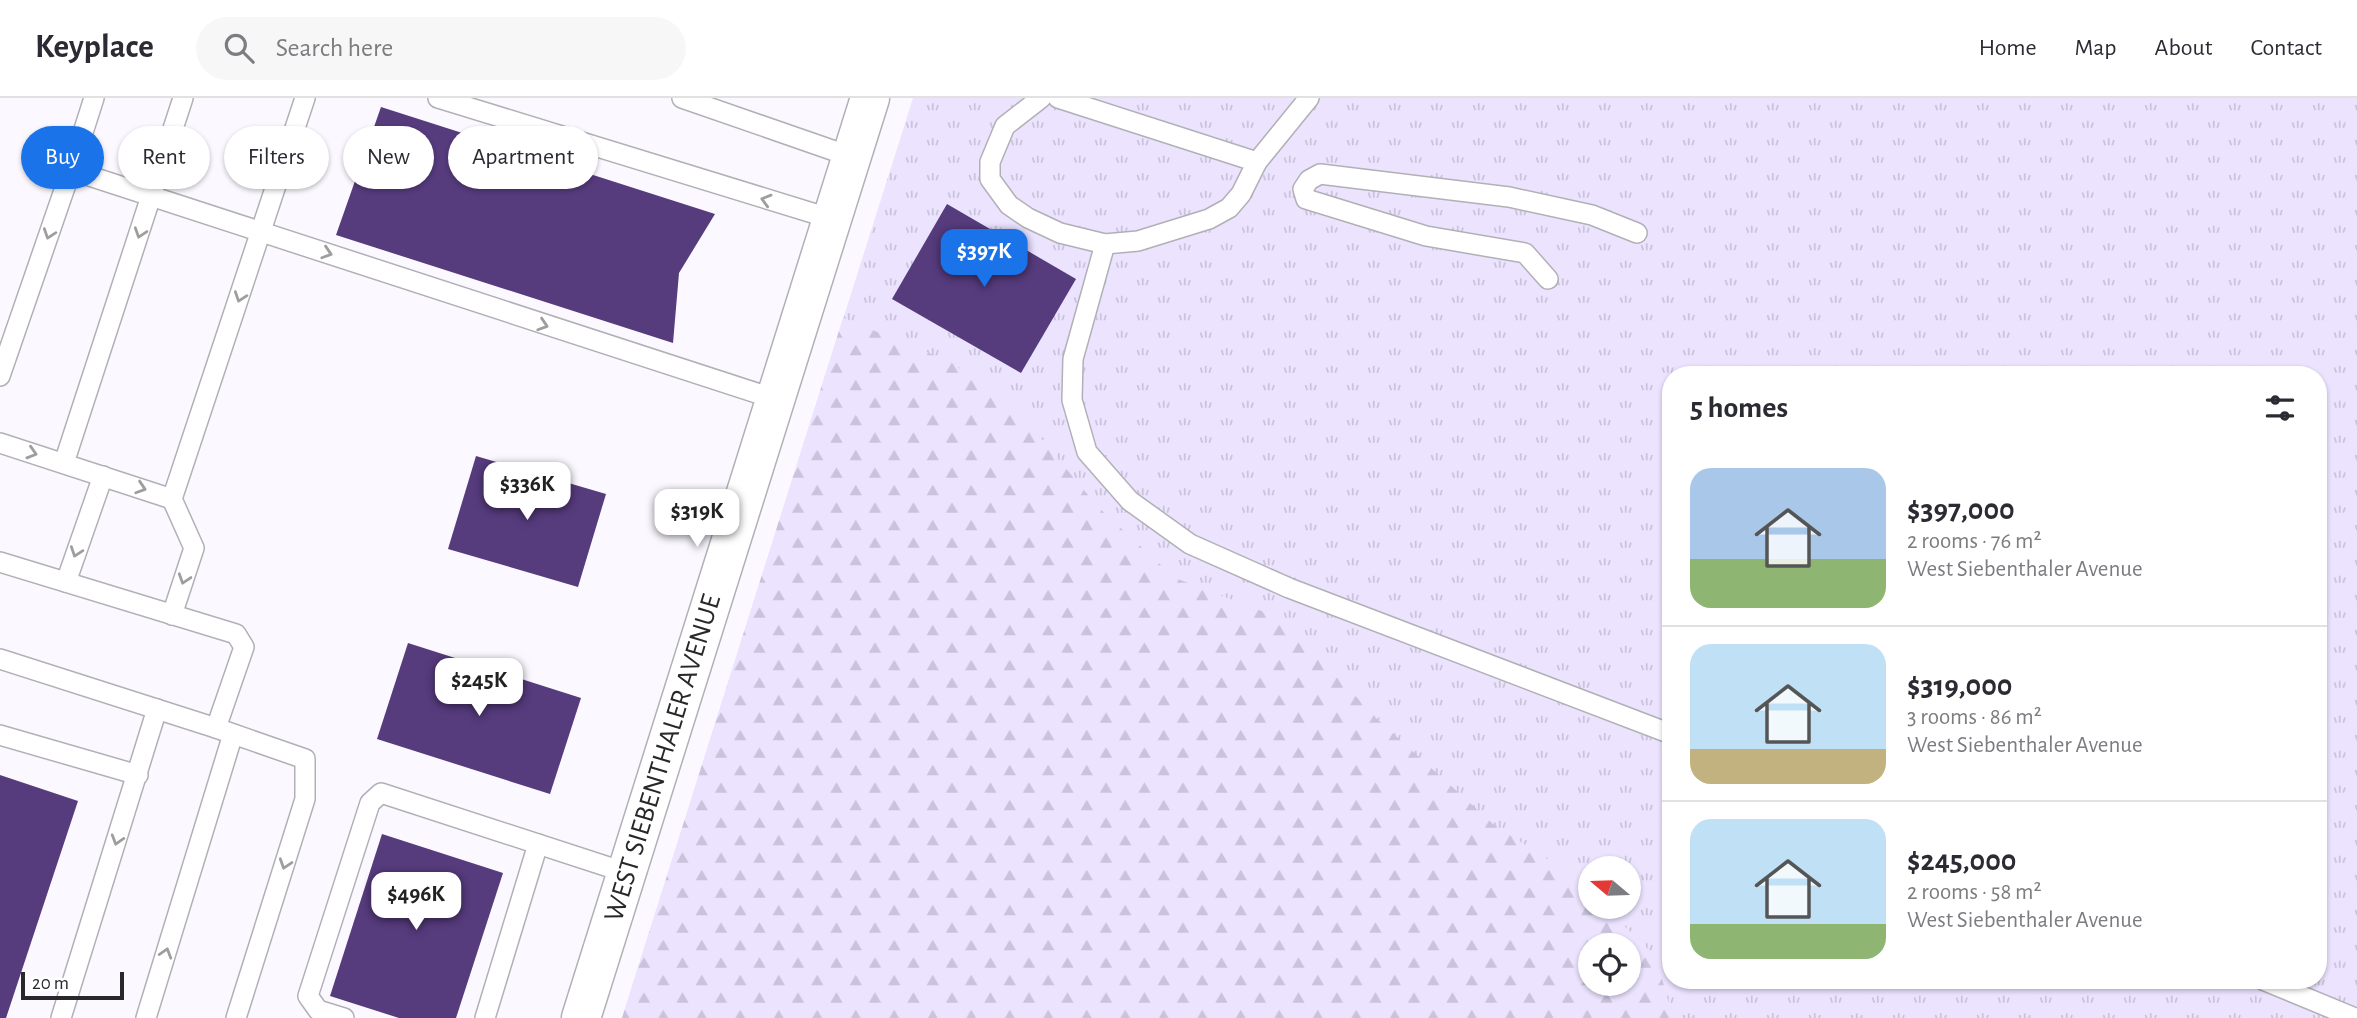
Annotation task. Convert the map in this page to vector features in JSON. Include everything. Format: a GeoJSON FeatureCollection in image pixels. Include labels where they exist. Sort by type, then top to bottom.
{"type":"FeatureCollection","features":[{"type":"Feature","properties":{"kind":"main road","name":"WEST SIEBENTHALER AVENUE"},"geometry":{"type":"LineString","coordinates":[[581,1018],[870,98]]}},
{"type":"Feature","properties":{"kind":"lane"},"geometry":{"type":"LineString","coordinates":[[85,126],[94,98]]}},
{"type":"Feature","properties":{"kind":"lane"},"geometry":{"type":"LineString","coordinates":[[64,463],[183,98]]}},
{"type":"Feature","properties":{"kind":"lane"},"geometry":{"type":"LineString","coordinates":[[172,615],[194,548],[172,499],[305,98]]}},
{"type":"Feature","properties":{"kind":"lane"},"geometry":{"type":"LineString","coordinates":[[438,98],[832,219]]}},
{"type":"Feature","properties":{"kind":"lane"},"geometry":{"type":"LineString","coordinates":[[682,98],[852,157]]}},
{"type":"Feature","properties":{"kind":"lane"},"geometry":{"type":"LineString","coordinates":[[1041,98],[1005,126],[990,162],[990,179],[1009,205],[1028,218],[1060,233],[1105,244],[1138,241],[1209,219],[1229,208],[1241,194],[1257,163],[1309,98]]}},
{"type":"Feature","properties":{"kind":"lane"},"geometry":{"type":"LineString","coordinates":[[1058,98],[1257,163]]}},
{"type":"Feature","properties":{"kind":"lane"},"geometry":{"type":"LineString","coordinates":[[1548,279],[1525,253],[1426,236],[1306,199],[1303,189],[1309,180],[1320,174],[1509,197],[1592,215],[1637,233]]}},
{"type":"Feature","properties":{"kind":"lane"},"geometry":{"type":"LineString","coordinates":[[104,181],[775,399]]}},
{"type":"Feature","properties":{"kind":"lane"},"geometry":{"type":"LineString","coordinates":[[0,376],[64,189]]}},
{"type":"Feature","properties":{"kind":"lane"},"geometry":{"type":"LineString","coordinates":[[1105,244],[1073,359],[1072,400],[1087,452],[1130,501],[1190,544],[1289,589],[1662,731]]}},
{"type":"Feature","properties":{"kind":"lane"},"geometry":{"type":"LineString","coordinates":[[0,443],[172,499]]}},
{"type":"Feature","properties":{"kind":"lane"},"geometry":{"type":"LineString","coordinates":[[66,582],[103,475]]}},
{"type":"Feature","properties":{"kind":"lane"},"geometry":{"type":"LineString","coordinates":[[0,562],[236,634],[244,647],[224,731],[146,1018]]}},
{"type":"Feature","properties":{"kind":"lane"},"geometry":{"type":"LineString","coordinates":[[0,659],[305,759],[305,799],[236,1018]]}},
{"type":"Feature","properties":{"kind":"lane"},"geometry":{"type":"LineString","coordinates":[[61,1018],[157,709]]}},
{"type":"Feature","properties":{"kind":"lane"},"geometry":{"type":"LineString","coordinates":[[0,735],[138,775]]}},
{"type":"Feature","properties":{"kind":"lane"},"geometry":{"type":"LineString","coordinates":[[344,1018],[318,1010],[308,996],[370,803],[381,793],[626,873]]}},
{"type":"Feature","properties":{"kind":"lane"},"geometry":{"type":"LineString","coordinates":[[485,1018],[538,844]]}},
{"type":"Feature","properties":{"kind":"lane"},"geometry":{"type":"LineString","coordinates":[[2285,989],[2355,1018]]}},
{"type":"Feature","properties":{"kind":"green space"},"geometry":{"type":"Polygon","coordinates":[[[913,98],[2357,98],[2357,1018],[622,1018],[913,98]]]}},
{"type":"Feature","properties":{"kind":"green space"},"geometry":{"type":"Polygon","coordinates":[[[843,318],[951,362],[1024,418],[1098,507],[1175,578],[1285,620],[1376,718],[1493,824],[1574,876],[1578,880],[1578,919],[1617,919],[1632,933],[1578,933],[1578,996],[1641,996],[1641,942],[1656,957],[1662,989],[1665,989],[1673,1018],[622,1018],[843,318]]]}},
{"type":"Feature","properties":{"kind":"building"},"geometry":{"type":"Polygon","coordinates":[[[381,107],[448,128],[448,189],[598,189],[598,177],[715,214],[679,273],[673,343],[336,235],[352,189],[434,189],[434,126],[374,126],[381,107]]]}},
{"type":"Feature","properties":{"kind":"building"},"geometry":{"type":"Polygon","coordinates":[[[947,204],[1076,279],[1021,373],[892,299],[947,204]]]}},
{"type":"Feature","properties":{"kind":"building"},"geometry":{"type":"Polygon","coordinates":[[[476,456],[606,494],[578,587],[448,549],[476,456]]]}},
{"type":"Feature","properties":{"kind":"building"},"geometry":{"type":"Polygon","coordinates":[[[408,643],[581,698],[550,794],[377,739],[408,643]]]}},
{"type":"Feature","properties":{"kind":"building"},"geometry":{"type":"Polygon","coordinates":[[[0,775],[78,801],[6,1018],[0,1018],[0,775]]]}},
{"type":"Feature","properties":{"kind":"building"},"geometry":{"type":"Polygon","coordinates":[[[382,834],[503,873],[456,1018],[399,1018],[330,996],[382,834]]]}}]}
